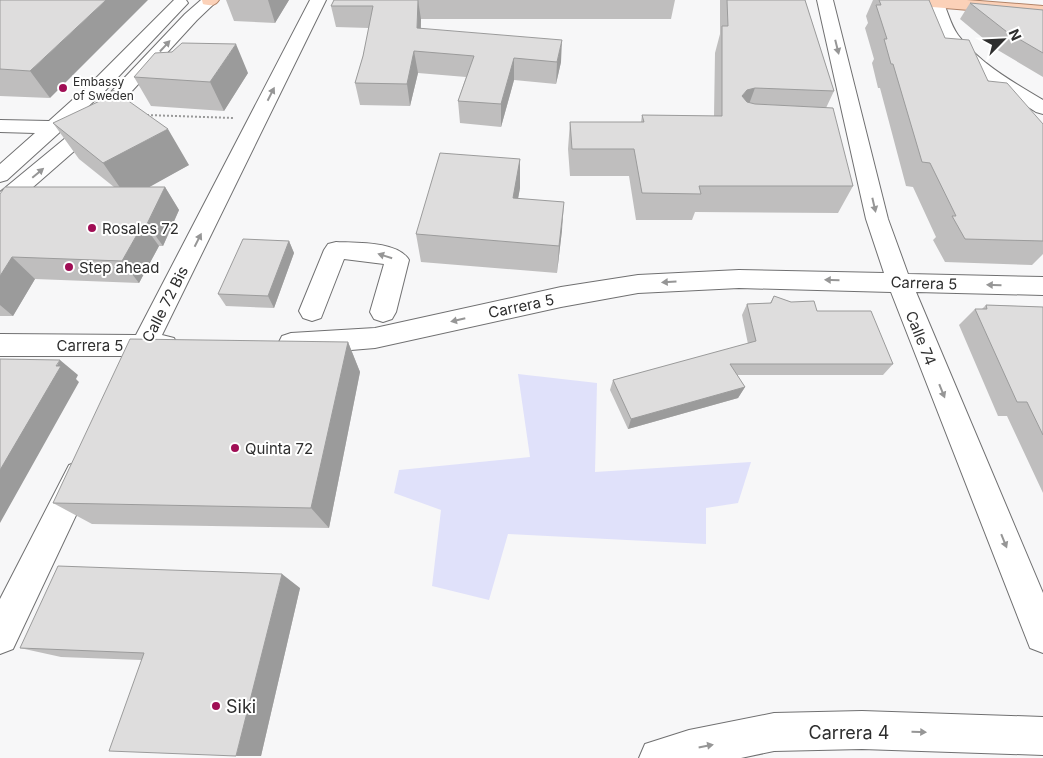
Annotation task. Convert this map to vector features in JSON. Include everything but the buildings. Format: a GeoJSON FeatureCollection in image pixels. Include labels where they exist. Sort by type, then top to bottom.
{"type":"FeatureCollection","features":[{"type":"Feature","properties":{"kind":"main road"},"geometry":{"type":"LineString","coordinates":[[908,0],[1043,11]]}},
{"type":"Feature","properties":{"kind":"street"},"geometry":{"type":"LineString","coordinates":[[0,175],[96,89],[182,0]]}},
{"type":"Feature","properties":{"kind":"street"},"geometry":{"type":"LineString","coordinates":[[0,204],[81,135],[191,17],[210,0]]}},
{"type":"Feature","properties":{"kind":"street","name":"Calle 72 Bis"},"geometry":{"type":"LineString","coordinates":[[125,384],[318,0]]}},
{"type":"Feature","properties":{"kind":"street","name":"Calle 74"},"geometry":{"type":"LineString","coordinates":[[825,0],[847,130],[899,282],[1043,635]]}},
{"type":"Feature","properties":{"kind":"street"},"geometry":{"type":"LineString","coordinates":[[935,2],[938,15],[959,48],[988,72],[1043,108]]}},
{"type":"Feature","properties":{"kind":"street"},"geometry":{"type":"LineString","coordinates":[[0,126],[55,127]]}},
{"type":"Feature","properties":{"kind":"street"},"geometry":{"type":"LineString","coordinates":[[312,311],[336,250],[384,254],[397,260],[383,312]]}},
{"type":"Feature","properties":{"kind":"street","name":"Carrera 5"},"geometry":{"type":"LineString","coordinates":[[268,344],[305,344],[375,338],[561,297],[638,284],[739,278],[1043,286]]}},
{"type":"Feature","properties":{"kind":"street","name":"Carrera 5"},"geometry":{"type":"LineString","coordinates":[[0,345],[183,346]]}},
{"type":"Feature","properties":{"kind":"street"},"geometry":{"type":"LineString","coordinates":[[0,636],[91,454]]}},
{"type":"Feature","properties":{"kind":"street","name":"Carrera 4"},"geometry":{"type":"LineString","coordinates":[[659,758],[689,749],[774,732],[862,730],[1043,736]]}},
{"type":"Feature","properties":{"kind":"path"},"geometry":{"type":"LineString","coordinates":[[142,115],[258,119]]}},
{"type":"Feature","properties":{"kind":"shaded area"},"geometry":{"type":"Polygon","coordinates":[[[518,374],[597,383],[595,472],[751,462],[738,503],[706,508],[706,544],[508,534],[489,600],[432,586],[441,510],[394,493],[399,470],[530,457],[518,374]]]}},
{"type":"Feature","properties":{"kind":"place","name":"Embassy of Sweden"},"geometry":{"type":"Point","coordinates":[63,88]}},
{"type":"Feature","properties":{"kind":"place","name":"Rosales 72"},"geometry":{"type":"Point","coordinates":[92,228]}},
{"type":"Feature","properties":{"kind":"place","name":"Step ahead"},"geometry":{"type":"Point","coordinates":[69,267]}},
{"type":"Feature","properties":{"kind":"place","name":"Quinta 72"},"geometry":{"type":"Point","coordinates":[235,448]}},
{"type":"Feature","properties":{"kind":"place","name":"Siki"},"geometry":{"type":"Point","coordinates":[216,706]}}]}
